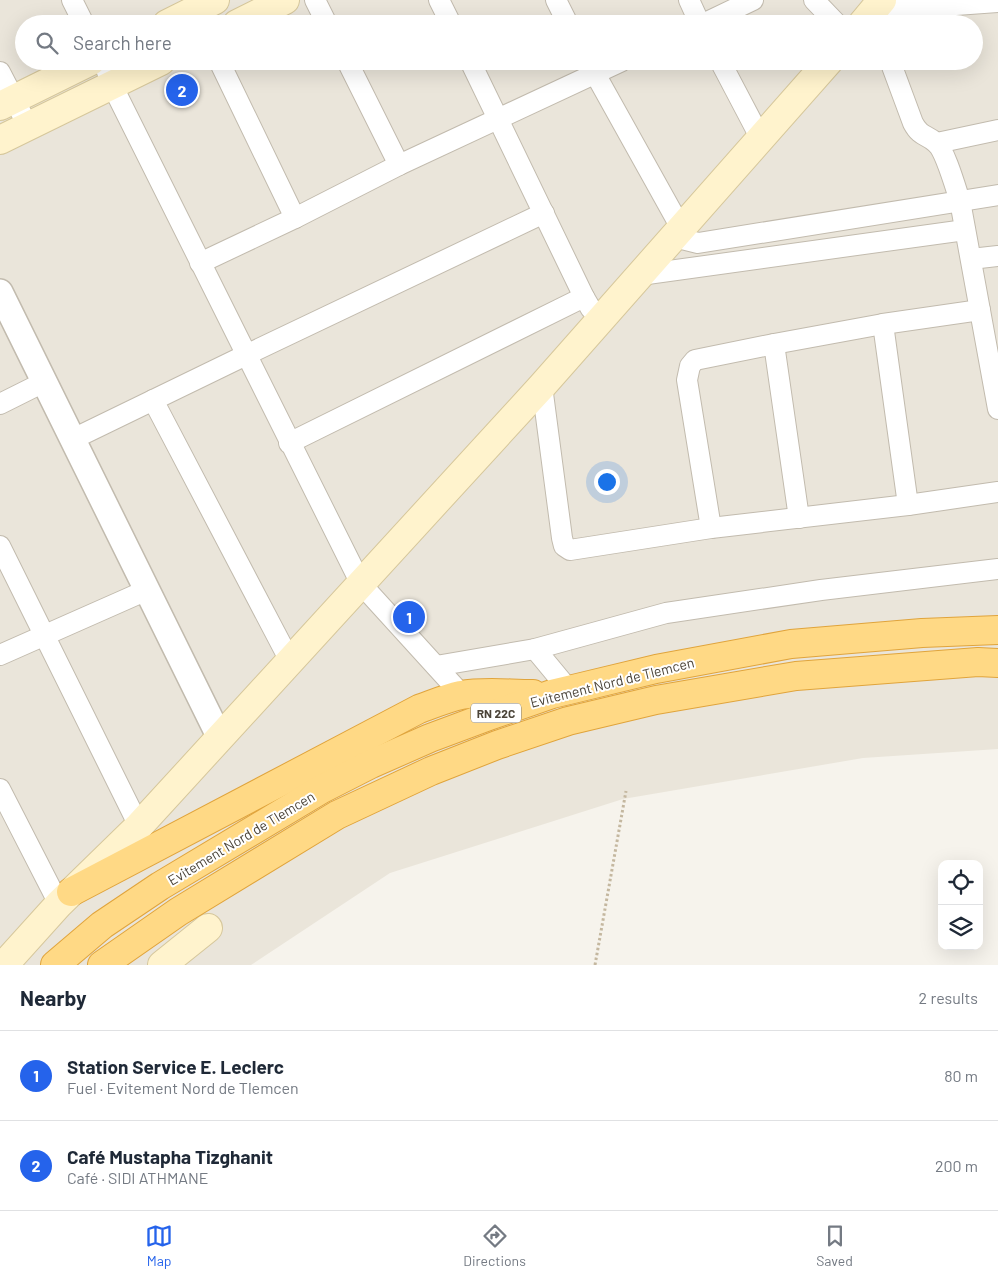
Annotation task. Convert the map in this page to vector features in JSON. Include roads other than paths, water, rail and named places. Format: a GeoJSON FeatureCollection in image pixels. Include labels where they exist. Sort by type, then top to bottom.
{"type":"FeatureCollection","features":[{"type":"Feature","properties":{"kind":"highway","name":"Evitement Nord de Tlemcen"},"geometry":{"type":"LineString","coordinates":[[55,965],[102,925],[160,886],[322,790],[371,764],[430,738],[560,692],[656,669],[791,644],[922,633],[998,630]]}},
{"type":"Feature","properties":{"kind":"highway","name":"Evitement Nord de Tlemcen"},"geometry":{"type":"LineString","coordinates":[[102,965],[178,912],[337,815],[430,771],[497,745],[568,721],[656,700],[796,676],[978,662],[998,663]]}},
{"type":"Feature","properties":{"kind":"highway"},"geometry":{"type":"LineString","coordinates":[[65,898],[420,709],[462,695],[560,692]]}},
{"type":"Feature","properties":{"kind":"main road"},"geometry":{"type":"LineString","coordinates":[[255,15],[285,0]]}},
{"type":"Feature","properties":{"kind":"main road"},"geometry":{"type":"LineString","coordinates":[[186,15],[200,8]]}},
{"type":"Feature","properties":{"kind":"main road"},"geometry":{"type":"LineString","coordinates":[[7,103],[73,70]]}},
{"type":"Feature","properties":{"kind":"main road"},"geometry":{"type":"LineString","coordinates":[[0,140],[28,126],[107,73],[120,70]]}},
{"type":"Feature","properties":{"kind":"main road"},"geometry":{"type":"LineString","coordinates":[[4,965],[65,898],[139,826],[542,386],[821,70]]}},
{"type":"Feature","properties":{"kind":"main road"},"geometry":{"type":"LineString","coordinates":[[162,965],[208,928]]}},
{"type":"Feature","properties":{"kind":"street"},"geometry":{"type":"LineString","coordinates":[[72,0],[80,15]]}},
{"type":"Feature","properties":{"kind":"street"},"geometry":{"type":"LineString","coordinates":[[315,0],[322,15]]}},
{"type":"Feature","properties":{"kind":"street"},"geometry":{"type":"LineString","coordinates":[[439,0],[446,15]]}},
{"type":"Feature","properties":{"kind":"street"},"geometry":{"type":"LineString","coordinates":[[556,0],[564,15]]}},
{"type":"Feature","properties":{"kind":"street"},"geometry":{"type":"LineString","coordinates":[[689,0],[697,15]]}},
{"type":"Feature","properties":{"kind":"street"},"geometry":{"type":"LineString","coordinates":[[721,15],[752,0]]}},
{"type":"Feature","properties":{"kind":"street"},"geometry":{"type":"LineString","coordinates":[[814,0],[828,15]]}},
{"type":"Feature","properties":{"kind":"street"},"geometry":{"type":"LineString","coordinates":[[873,15],[998,2]]}},
{"type":"Feature","properties":{"kind":"street"},"geometry":{"type":"LineString","coordinates":[[223,70],[295,218]]}},
{"type":"Feature","properties":{"kind":"street"},"geometry":{"type":"LineString","coordinates":[[352,70],[399,165]]}},
{"type":"Feature","properties":{"kind":"street"},"geometry":{"type":"LineString","coordinates":[[474,70],[584,297],[599,322]]}},
{"type":"Feature","properties":{"kind":"street"},"geometry":{"type":"LineString","coordinates":[[200,263],[295,218],[399,165],[498,119],[587,70]]}},
{"type":"Feature","properties":{"kind":"street"},"geometry":{"type":"LineString","coordinates":[[592,70],[678,233],[698,243],[998,195]]}},
{"type":"Feature","properties":{"kind":"street"},"geometry":{"type":"LineString","coordinates":[[725,70],[761,139]]}},
{"type":"Feature","properties":{"kind":"street"},"geometry":{"type":"LineString","coordinates":[[893,70],[913,124],[918,132],[937,143],[950,171],[960,201],[998,409]]}},
{"type":"Feature","properties":{"kind":"street"},"geometry":{"type":"LineString","coordinates":[[0,72],[7,103],[28,126]]}},
{"type":"Feature","properties":{"kind":"street"},"geometry":{"type":"LineString","coordinates":[[107,73],[361,584],[462,695]]}},
{"type":"Feature","properties":{"kind":"street"},"geometry":{"type":"LineString","coordinates":[[937,143],[998,130]]}},
{"type":"Feature","properties":{"kind":"street"},"geometry":{"type":"LineString","coordinates":[[72,439],[544,213]]}},
{"type":"Feature","properties":{"kind":"street"},"geometry":{"type":"LineString","coordinates":[[640,275],[965,230]]}},
{"type":"Feature","properties":{"kind":"street"},"geometry":{"type":"LineString","coordinates":[[971,260],[998,256]]}},
{"type":"Feature","properties":{"kind":"street"},"geometry":{"type":"LineString","coordinates":[[0,292],[220,738]]}},
{"type":"Feature","properties":{"kind":"street"},"geometry":{"type":"LineString","coordinates":[[289,442],[584,297]]}},
{"type":"Feature","properties":{"kind":"street"},"geometry":{"type":"LineString","coordinates":[[712,528],[687,380],[690,366],[696,360],[883,324],[980,310]]}},
{"type":"Feature","properties":{"kind":"street"},"geometry":{"type":"LineString","coordinates":[[883,324],[908,505]]}},
{"type":"Feature","properties":{"kind":"street"},"geometry":{"type":"LineString","coordinates":[[774,344],[799,518]]}},
{"type":"Feature","properties":{"kind":"street"},"geometry":{"type":"LineString","coordinates":[[0,404],[44,382]]}},
{"type":"Feature","properties":{"kind":"street"},"geometry":{"type":"LineString","coordinates":[[542,386],[562,538],[564,546],[570,550],[712,528],[908,505],[998,492]]}},
{"type":"Feature","properties":{"kind":"street"},"geometry":{"type":"LineString","coordinates":[[153,400],[290,661]]}},
{"type":"Feature","properties":{"kind":"street"},"geometry":{"type":"LineString","coordinates":[[0,546],[139,826]]}},
{"type":"Feature","properties":{"kind":"street"},"geometry":{"type":"LineString","coordinates":[[436,666],[535,649],[666,613],[821,590],[998,569]]}},
{"type":"Feature","properties":{"kind":"street"},"geometry":{"type":"LineString","coordinates":[[0,656],[147,590]]}},
{"type":"Feature","properties":{"kind":"street"},"geometry":{"type":"LineString","coordinates":[[535,649],[560,692]]}},
{"type":"Feature","properties":{"kind":"street"},"geometry":{"type":"LineString","coordinates":[[0,789],[65,898]]}},
{"type":"Feature","properties":{"kind":"place","name":"Café Mustapha Tizghanit"},"geometry":{"type":"Point","coordinates":[182,90]}},
{"type":"Feature","properties":{"kind":"place","name":"Station Service E. Leclerc"},"geometry":{"type":"Point","coordinates":[409,617]}}]}
